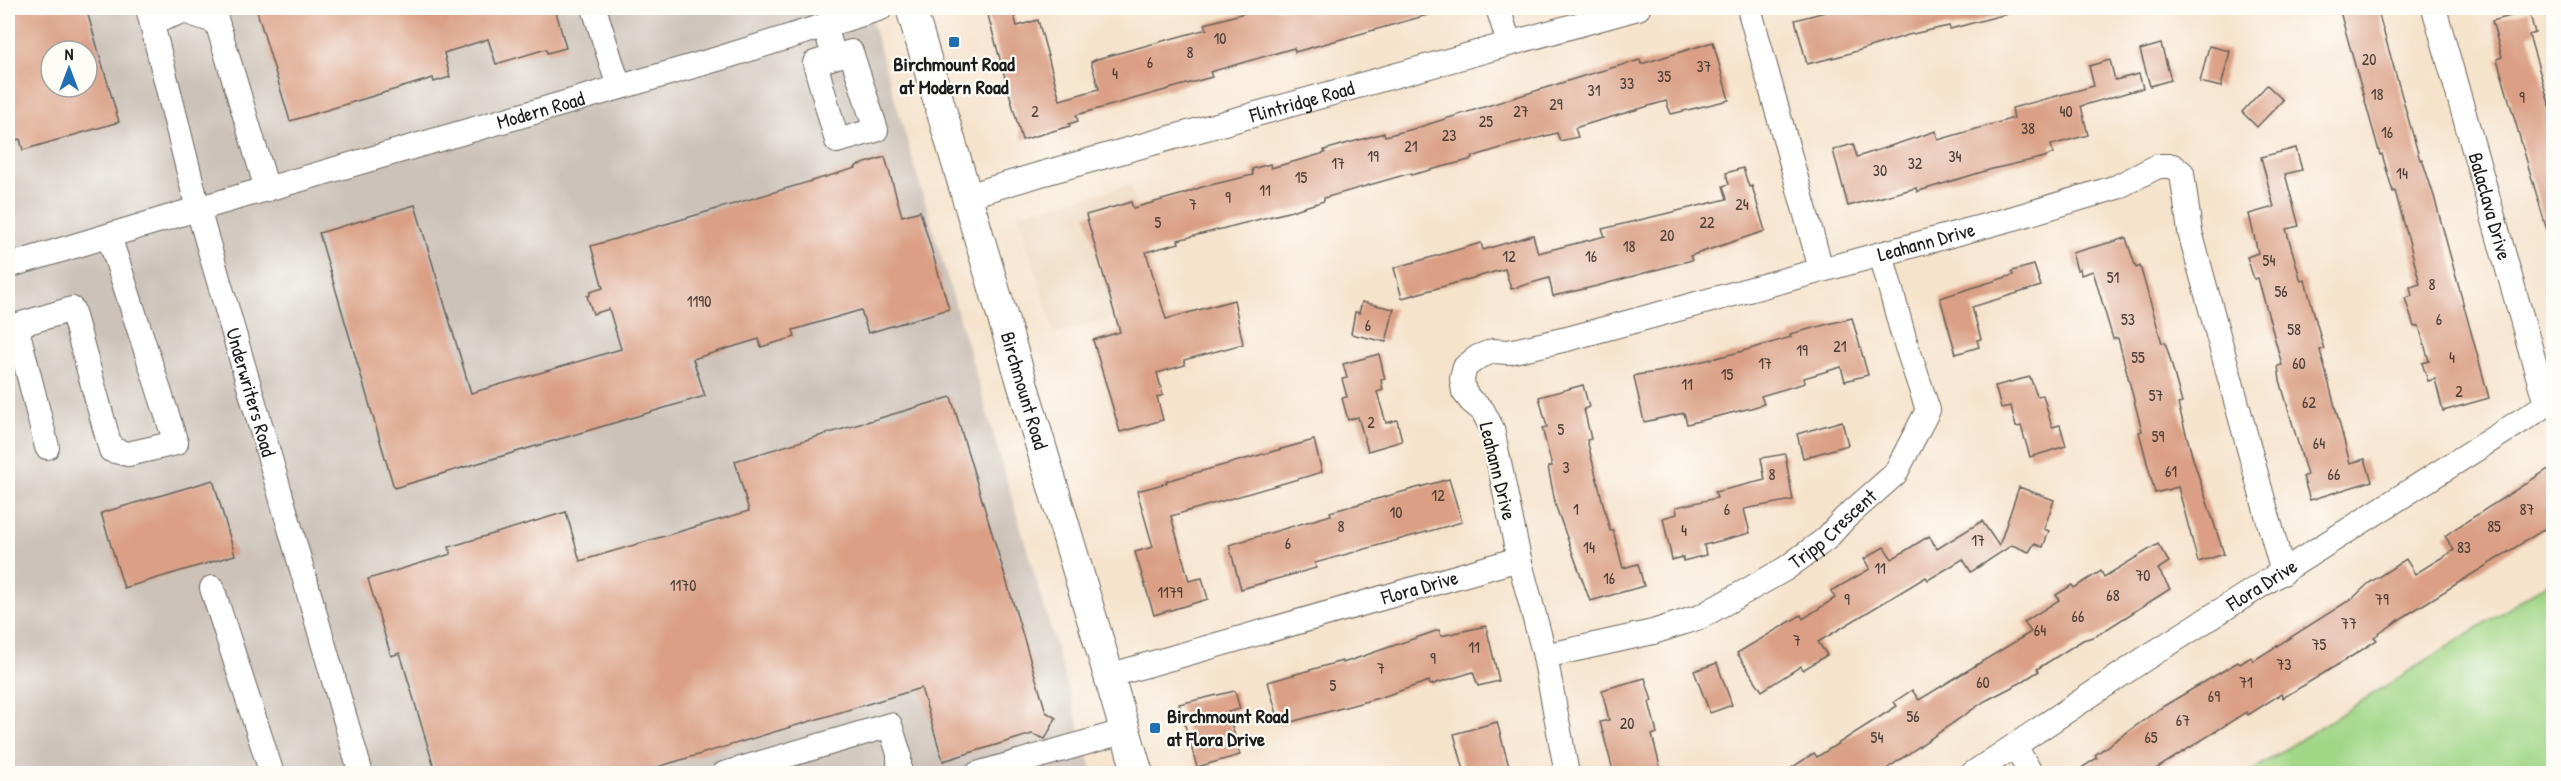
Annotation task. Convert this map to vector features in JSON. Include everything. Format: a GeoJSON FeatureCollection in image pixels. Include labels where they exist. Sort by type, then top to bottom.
{"type":"FeatureCollection","features":[{"type":"Feature","properties":{"kind":"main road","name":"Birchmount Road"},"geometry":{"type":"LineString","coordinates":[[911,8],[1138,774]]}},
{"type":"Feature","properties":{"kind":"street"},"geometry":{"type":"LineString","coordinates":[[594,8],[619,87]]}},
{"type":"Feature","properties":{"kind":"street","name":"Modern Road"},"geometry":{"type":"LineString","coordinates":[[8,266],[721,58],[881,8]]}},
{"type":"Feature","properties":{"kind":"street"},"geometry":{"type":"LineString","coordinates":[[1498,8],[1509,43]]}},
{"type":"Feature","properties":{"kind":"street","name":"Flintridge Road"},"geometry":{"type":"LineString","coordinates":[[967,196],[1638,8]]}},
{"type":"Feature","properties":{"kind":"street"},"geometry":{"type":"LineString","coordinates":[[1749,8],[1821,269]]}},
{"type":"Feature","properties":{"kind":"street","name":"Balaclava Drive"},"geometry":{"type":"LineString","coordinates":[[2434,8],[2550,402]]}},
{"type":"Feature","properties":{"kind":"street"},"geometry":{"type":"LineString","coordinates":[[150,15],[184,11],[217,22],[267,189]]}},
{"type":"Feature","properties":{"kind":"street","name":"Underwriters Road"},"geometry":{"type":"LineString","coordinates":[[150,15],[198,209],[361,774]]}},
{"type":"Feature","properties":{"kind":"street"},"geometry":{"type":"LineString","coordinates":[[825,25],[834,57]]}},
{"type":"Feature","properties":{"kind":"street","name":"Leahann Drive"},"geometry":{"type":"LineString","coordinates":[[1519,559],[1492,429],[1483,411],[1464,392],[1462,379],[1465,367],[1478,357],[1493,351],[1509,352],[1567,339],[1881,254],[2117,187],[2158,166],[2173,166],[2182,172],[2190,232],[2283,573]]}},
{"type":"Feature","properties":{"kind":"street"},"geometry":{"type":"LineString","coordinates":[[47,447],[12,327],[72,309],[111,450],[128,454],[176,443],[109,236]]}},
{"type":"Feature","properties":{"kind":"street","name":"Tripp Crescent"},"geometry":{"type":"LineString","coordinates":[[1545,656],[1664,629],[1700,617],[1785,569],[1826,539],[1844,519],[1896,474],[1928,410],[1904,338],[1881,254]]}},
{"type":"Feature","properties":{"kind":"street","name":"Flora Drive"},"geometry":{"type":"LineString","coordinates":[[1972,774],[2146,658],[2550,402]]}},
{"type":"Feature","properties":{"kind":"street"},"geometry":{"type":"LineString","coordinates":[[1519,559],[1545,656],[1567,774]]}},
{"type":"Feature","properties":{"kind":"street","name":"Flora Drive"},"geometry":{"type":"LineString","coordinates":[[1108,676],[1519,559]]}},
{"type":"Feature","properties":{"kind":"street"},"geometry":{"type":"LineString","coordinates":[[212,588],[272,774]]}},
{"type":"Feature","properties":{"kind":"street"},"geometry":{"type":"LineString","coordinates":[[724,774],[890,725],[899,754],[899,774]]}},
{"type":"Feature","properties":{"kind":"street"},"geometry":{"type":"LineString","coordinates":[[977,774],[1126,730]]}},
{"type":"Feature","properties":{"kind":"street"},"geometry":{"type":"LineString","coordinates":[[2015,746],[2031,774]]}},
{"type":"Feature","properties":{"kind":"shaded area"},"geometry":{"type":"Polygon","coordinates":[[[8,8],[868,8],[1093,773],[8,773],[8,8]]]}},
{"type":"Feature","properties":{"kind":"shaded area"},"geometry":{"type":"Polygon","coordinates":[[[1131,185],[1165,303],[1055,334],[1018,214],[1131,185]]]}},
{"type":"Feature","properties":{"kind":"green space"},"geometry":{"type":"Polygon","coordinates":[[[2553,580],[2553,773],[2248,773],[2553,580]]]}},
{"type":"Feature","properties":{"kind":"building"},"geometry":{"type":"Polygon","coordinates":[[[8,8],[86,8],[95,39],[39,39],[39,99],[99,99],[99,53],[119,122],[23,150],[20,139],[8,142],[8,8]]]}},
{"type":"Feature","properties":{"kind":"building"},"geometry":{"type":"Polygon","coordinates":[[[256,8],[555,8],[566,48],[547,53],[546,49],[496,64],[488,39],[444,53],[450,77],[434,82],[433,78],[290,121],[256,8]]]}},
{"type":"Feature","properties":{"kind":"building"},"geometry":{"type":"Polygon","coordinates":[[[986,8],[1012,8],[1017,26],[1038,20],[1060,100],[1099,89],[1091,62],[1097,59],[1207,29],[1205,24],[1262,8],[1435,8],[1435,13],[1295,52],[1294,48],[1210,72],[1212,77],[1076,115],[1078,121],[1069,124],[1070,126],[1022,140],[986,8]]]}},
{"type":"Feature","properties":{"kind":"building"},"geometry":{"type":"Polygon","coordinates":[[[1840,8],[2009,8],[2010,13],[1950,29],[1949,26],[1908,35],[1807,64],[1795,20],[1840,8]]]}},
{"type":"Feature","properties":{"kind":"building"},"geometry":{"type":"Polygon","coordinates":[[[2339,8],[2377,8],[2420,160],[2422,159],[2434,196],[2489,398],[2443,411],[2435,379],[2428,381],[2422,363],[2429,361],[2419,326],[2414,327],[2405,298],[2412,296],[2410,287],[2420,284],[2395,191],[2393,192],[2382,154],[2380,155],[2339,8]]]}},
{"type":"Feature","properties":{"kind":"building"},"geometry":{"type":"Polygon","coordinates":[[[2529,11],[2535,33],[2529,35],[2553,117],[2553,233],[2548,234],[2497,59],[2502,57],[2492,21],[2529,11]]]}},
{"type":"Feature","properties":{"kind":"building"},"geometry":{"type":"Polygon","coordinates":[[[1713,42],[1729,100],[1671,114],[1666,101],[1575,128],[1578,137],[1560,141],[1557,133],[1507,146],[1472,157],[1473,159],[1411,175],[1411,173],[1324,198],[1324,201],[1288,212],[1178,240],[1179,243],[1146,252],[1166,319],[1234,300],[1243,344],[1184,360],[1185,365],[1157,373],[1163,395],[1157,397],[1163,420],[1120,432],[1093,340],[1120,332],[1086,215],[1131,202],[1133,208],[1202,187],[1253,175],[1252,169],[1270,164],[1271,168],[1384,133],[1385,136],[1413,129],[1590,74],[1640,60],[1641,64],[1713,42]]]}},
{"type":"Feature","properties":{"kind":"building"},"geometry":{"type":"Polygon","coordinates":[[[2161,44],[2171,80],[2150,86],[2140,50],[2161,44]]]}},
{"type":"Feature","properties":{"kind":"building"},"geometry":{"type":"Polygon","coordinates":[[[2209,46],[2230,51],[2221,87],[2200,82],[2209,46]]]}},
{"type":"Feature","properties":{"kind":"building"},"geometry":{"type":"Polygon","coordinates":[[[2110,60],[2115,80],[2139,74],[2143,88],[2081,106],[2088,135],[2051,145],[2053,153],[2045,157],[1992,169],[1917,192],[1916,188],[1848,206],[1833,150],[1853,144],[1857,157],[1936,131],[1938,140],[2014,118],[2012,108],[2094,86],[2089,66],[2110,60]]]}},
{"type":"Feature","properties":{"kind":"building"},"geometry":{"type":"Polygon","coordinates":[[[2267,85],[2283,100],[2257,127],[2242,112],[2267,85]]]}},
{"type":"Feature","properties":{"kind":"building"},"geometry":{"type":"Polygon","coordinates":[[[2296,148],[2302,170],[2285,174],[2299,226],[2286,229],[2301,281],[2305,280],[2324,349],[2320,350],[2350,463],[2365,459],[2372,481],[2310,500],[2303,477],[2307,475],[2280,380],[2278,366],[2282,365],[2258,278],[2254,279],[2247,257],[2258,253],[2249,214],[2274,207],[2261,157],[2296,148]]]}},
{"type":"Feature","properties":{"kind":"building"},"geometry":{"type":"Polygon","coordinates":[[[885,157],[902,216],[920,211],[949,309],[868,333],[861,310],[793,330],[795,337],[761,347],[759,339],[693,359],[705,396],[394,488],[319,233],[415,205],[471,393],[621,349],[609,309],[593,314],[587,296],[590,292],[603,288],[591,246],[856,168],[856,166],[885,157]]]}},
{"type":"Feature","properties":{"kind":"building"},"geometry":{"type":"Polygon","coordinates":[[[1743,168],[1749,187],[1752,186],[1765,231],[1690,256],[1692,260],[1553,296],[1549,278],[1511,289],[1505,269],[1402,298],[1394,268],[1481,243],[1483,250],[1533,235],[1538,253],[1605,236],[1602,229],[1727,199],[1723,186],[1729,184],[1726,173],[1743,168]]]}},
{"type":"Feature","properties":{"kind":"building"},"geometry":{"type":"Polygon","coordinates":[[[2126,238],[2136,268],[2140,266],[2162,343],[2165,342],[2182,403],[2178,404],[2193,459],[2224,554],[2198,562],[2178,487],[2155,493],[2118,338],[2113,339],[2093,271],[2081,275],[2080,269],[2077,270],[2072,253],[2126,238]]]}},
{"type":"Feature","properties":{"kind":"building"},"geometry":{"type":"Polygon","coordinates":[[[2034,265],[2041,286],[1972,307],[1981,339],[1977,340],[1979,347],[1956,354],[1940,298],[2013,275],[2012,271],[2034,265]]]}},
{"type":"Feature","properties":{"kind":"building"},"geometry":{"type":"Polygon","coordinates":[[[1362,302],[1394,309],[1386,342],[1351,334],[1355,312],[1359,313],[1362,302]]]}},
{"type":"Feature","properties":{"kind":"building"},"geometry":{"type":"Polygon","coordinates":[[[1852,318],[1868,375],[1845,381],[1841,367],[1804,378],[1805,383],[1761,396],[1764,404],[1751,408],[1687,424],[1684,413],[1644,422],[1634,377],[1636,375],[1736,353],[1791,337],[1790,334],[1852,318]]]}},
{"type":"Feature","properties":{"kind":"building"},"geometry":{"type":"Polygon","coordinates":[[[1379,354],[1385,379],[1381,380],[1383,390],[1377,392],[1386,423],[1397,420],[1402,441],[1368,451],[1358,417],[1348,420],[1342,398],[1347,397],[1342,379],[1347,378],[1343,364],[1379,354]]]}},
{"type":"Feature","properties":{"kind":"building"},"geometry":{"type":"Polygon","coordinates":[[[2030,377],[2037,396],[2043,395],[2052,427],[2060,425],[2066,446],[2030,457],[2021,426],[2016,427],[2011,406],[2001,408],[1995,386],[2030,377]]]}},
{"type":"Feature","properties":{"kind":"building"},"geometry":{"type":"Polygon","coordinates":[[[1583,385],[1589,407],[1584,409],[1591,439],[1587,440],[1610,531],[1613,530],[1623,568],[1638,564],[1644,586],[1590,601],[1556,507],[1548,467],[1552,466],[1542,428],[1547,427],[1539,397],[1583,385]]]}},
{"type":"Feature","properties":{"kind":"building"},"geometry":{"type":"Polygon","coordinates":[[[951,397],[1046,712],[1056,718],[1045,739],[1032,734],[943,761],[921,688],[634,774],[436,774],[400,653],[391,656],[368,579],[451,554],[449,547],[566,512],[580,561],[749,511],[735,461],[951,397]]]}},
{"type":"Feature","properties":{"kind":"building"},"geometry":{"type":"Polygon","coordinates":[[[1842,421],[1848,445],[1803,458],[1797,434],[1842,421]]]}},
{"type":"Feature","properties":{"kind":"building"},"geometry":{"type":"Polygon","coordinates":[[[1314,440],[1322,472],[1171,516],[1189,581],[1202,578],[1208,599],[1154,615],[1135,552],[1153,547],[1137,491],[1314,440]]]}},
{"type":"Feature","properties":{"kind":"building"},"geometry":{"type":"Polygon","coordinates":[[[1785,454],[1793,500],[1744,509],[1750,533],[1704,545],[1706,555],[1683,561],[1683,557],[1672,560],[1663,518],[1677,514],[1676,507],[1717,498],[1715,492],[1765,480],[1761,458],[1785,454]]]}},
{"type":"Feature","properties":{"kind":"building"},"geometry":{"type":"Polygon","coordinates":[[[2553,466],[2553,524],[2405,616],[2374,637],[2377,640],[2357,653],[2283,698],[2281,694],[2248,715],[2246,712],[2148,774],[2072,774],[2097,758],[2095,755],[2164,706],[2238,662],[2240,664],[2251,657],[2253,661],[2353,598],[2369,583],[2406,559],[2415,574],[2454,550],[2445,536],[2553,466]]]}},
{"type":"Feature","properties":{"kind":"building"},"geometry":{"type":"Polygon","coordinates":[[[1449,479],[1462,522],[1315,563],[1316,568],[1241,589],[1229,545],[1331,515],[1330,512],[1449,479]]]}},
{"type":"Feature","properties":{"kind":"building"},"geometry":{"type":"Polygon","coordinates":[[[213,480],[235,555],[124,588],[101,513],[213,480]]]}},
{"type":"Feature","properties":{"kind":"building"},"geometry":{"type":"Polygon","coordinates":[[[2019,487],[2054,500],[2044,529],[2049,531],[2043,547],[2034,544],[2029,552],[2012,545],[1971,572],[1963,559],[1928,580],[1926,577],[1818,642],[1827,655],[1803,670],[1801,666],[1762,691],[1737,653],[1801,615],[1803,619],[1835,598],[1831,591],[1870,569],[1864,559],[1884,547],[1892,559],[1929,536],[1937,549],[1982,521],[1999,546],[2019,487]]]}},
{"type":"Feature","properties":{"kind":"building"},"geometry":{"type":"Polygon","coordinates":[[[2158,544],[2169,562],[2158,569],[2170,589],[2096,636],[2083,640],[2037,669],[2039,671],[2020,683],[1985,701],[1879,774],[1782,774],[1814,753],[1817,757],[1897,706],[1894,702],[1912,690],[1919,700],[2031,632],[2024,622],[2059,600],[2056,595],[2072,585],[2074,588],[2101,571],[2104,577],[2158,544]]]}},
{"type":"Feature","properties":{"kind":"building"},"geometry":{"type":"Polygon","coordinates":[[[1486,626],[1499,681],[1478,686],[1473,672],[1430,685],[1429,681],[1382,697],[1280,725],[1268,682],[1342,661],[1343,663],[1439,630],[1441,636],[1486,626]]]}},
{"type":"Feature","properties":{"kind":"building"},"geometry":{"type":"Polygon","coordinates":[[[1717,663],[1732,705],[1710,713],[1694,671],[1717,663]]]}},
{"type":"Feature","properties":{"kind":"building"},"geometry":{"type":"Polygon","coordinates":[[[1645,678],[1652,701],[1649,702],[1657,733],[1652,735],[1661,770],[1650,774],[1614,774],[1600,722],[1609,720],[1602,690],[1645,678]]]}},
{"type":"Feature","properties":{"kind":"building"},"geometry":{"type":"Polygon","coordinates":[[[1235,691],[1240,709],[1228,712],[1240,755],[1197,767],[1179,704],[1235,691]]]}},
{"type":"Feature","properties":{"kind":"building"},"geometry":{"type":"Polygon","coordinates":[[[1497,722],[1511,774],[1465,774],[1454,734],[1497,722]]]}},
{"type":"Feature","properties":{"kind":"place","name":"Birchmount Road at Modern Road"},"geometry":{"type":"Point","coordinates":[954,42]}},
{"type":"Feature","properties":{"kind":"place","name":"Birchmount Road at Flora Drive"},"geometry":{"type":"Point","coordinates":[1155,728]}}]}
